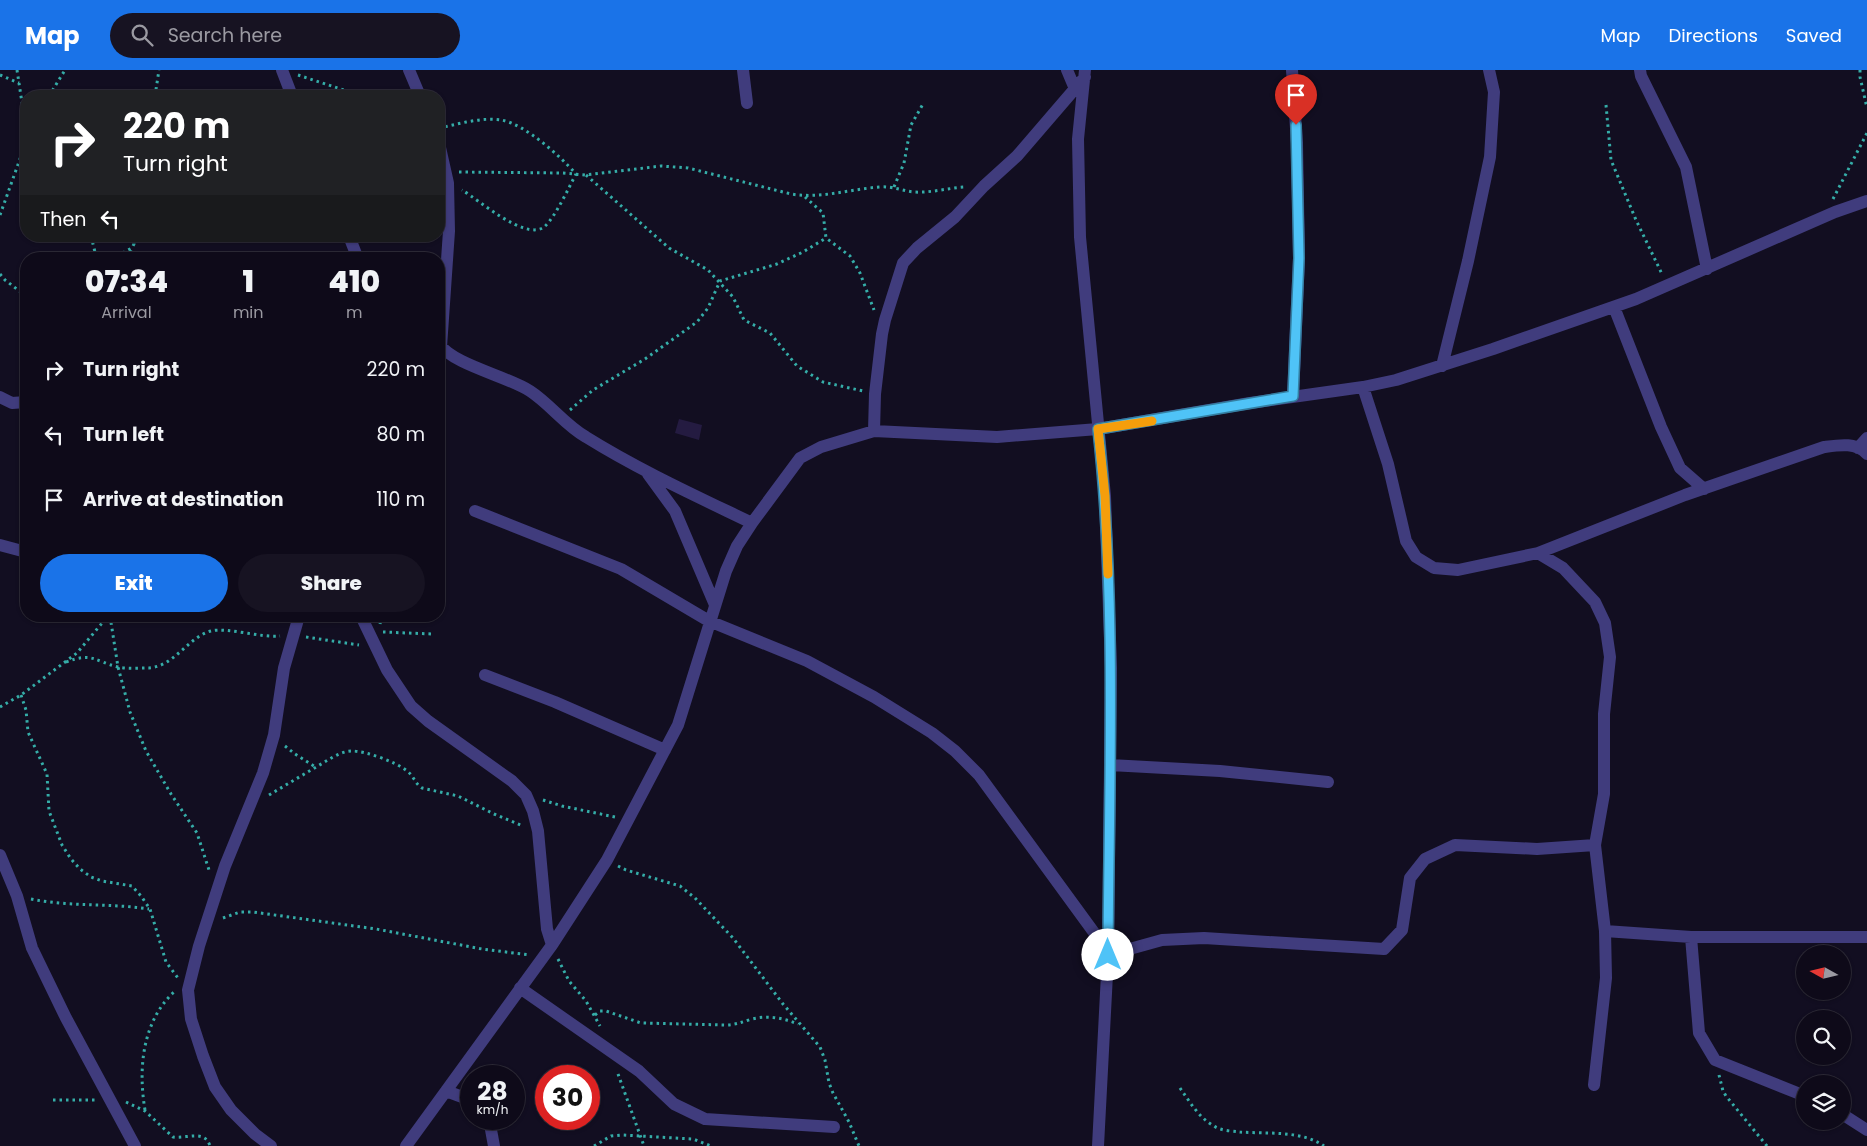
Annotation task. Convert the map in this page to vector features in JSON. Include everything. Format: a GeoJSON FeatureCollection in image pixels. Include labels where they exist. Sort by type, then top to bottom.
{"type":"FeatureCollection","features":[{"type":"Feature","properties":{"kind":"street"},"geometry":{"type":"LineString","coordinates":[[409,70],[417,90]]}},
{"type":"Feature","properties":{"kind":"street"},"geometry":{"type":"LineString","coordinates":[[743,70],[747,103]]}},
{"type":"Feature","properties":{"kind":"street"},"geometry":{"type":"LineString","coordinates":[[1067,70],[1084,77]]}},
{"type":"Feature","properties":{"kind":"street"},"geometry":{"type":"LineString","coordinates":[[1292,70],[1297,144],[1299,258],[1293,396]]}},
{"type":"Feature","properties":{"kind":"street"},"geometry":{"type":"LineString","coordinates":[[1442,366],[1468,261],[1490,157],[1494,92],[1489,70]]}},
{"type":"Feature","properties":{"kind":"street"},"geometry":{"type":"LineString","coordinates":[[1640,70],[1641,76],[1686,167],[1708,269]]}},
{"type":"Feature","properties":{"kind":"street"},"geometry":{"type":"LineString","coordinates":[[287,72],[291,90]]}},
{"type":"Feature","properties":{"kind":"street"},"geometry":{"type":"LineString","coordinates":[[874,431],[875,394],[882,334],[903,263],[917,248],[955,217],[984,186],[1017,156],[1084,77]]}},
{"type":"Feature","properties":{"kind":"street"},"geometry":{"type":"LineString","coordinates":[[1084,77],[1078,139],[1080,237],[1105,496],[1111,668],[1108,955],[1098,1146]]}},
{"type":"Feature","properties":{"kind":"street"},"geometry":{"type":"LineString","coordinates":[[445,168],[449,231],[445,284]]}},
{"type":"Feature","properties":{"kind":"street"},"geometry":{"type":"LineString","coordinates":[[406,1146],[552,945],[607,860],[678,725],[686,704],[709,621],[726,571],[738,546],[752,523],[800,458],[821,447],[874,431],[997,437],[1098,429],[1293,396],[1363,387],[1396,380],[1614,307],[1708,269],[1835,212],[1867,201]]}},
{"type":"Feature","properties":{"kind":"street"},"geometry":{"type":"LineString","coordinates":[[1614,307],[1661,427],[1680,468],[1704,489]]}},
{"type":"Feature","properties":{"kind":"street"},"geometry":{"type":"LineString","coordinates":[[445,352],[530,391],[584,436],[647,472],[752,523]]}},
{"type":"Feature","properties":{"kind":"street"},"geometry":{"type":"LineString","coordinates":[[1363,387],[1388,464],[1406,541],[1416,557],[1434,568],[1458,570],[1538,553],[1704,489],[1824,447],[1844,444],[1862,451],[1867,438]]}},
{"type":"Feature","properties":{"kind":"street"},"geometry":{"type":"LineString","coordinates":[[0,397],[12,403],[20,402]]}},
{"type":"Feature","properties":{"kind":"street"},"geometry":{"type":"LineString","coordinates":[[647,472],[675,511],[715,605]]}},
{"type":"Feature","properties":{"kind":"street"},"geometry":{"type":"LineString","coordinates":[[475,511],[621,569],[709,621],[807,661],[874,697],[932,733],[955,751],[979,775],[1098,938],[1108,955]]}},
{"type":"Feature","properties":{"kind":"street"},"geometry":{"type":"LineString","coordinates":[[0,545],[20,550]]}},
{"type":"Feature","properties":{"kind":"street"},"geometry":{"type":"LineString","coordinates":[[1538,553],[1563,568],[1595,602],[1605,623],[1610,657],[1604,714],[1604,794],[1595,845],[1605,931],[1606,978],[1594,1085]]}},
{"type":"Feature","properties":{"kind":"street"},"geometry":{"type":"LineString","coordinates":[[271,1146],[255,1134],[231,1110],[215,1087],[202,1056],[191,1019],[185,987],[225,866],[264,773],[274,735],[282,676],[297,622]]}},
{"type":"Feature","properties":{"kind":"street"},"geometry":{"type":"LineString","coordinates":[[364,622],[387,670],[411,706],[428,721],[512,781],[526,795],[533,811],[538,831],[547,929],[552,945]]}},
{"type":"Feature","properties":{"kind":"street"},"geometry":{"type":"LineString","coordinates":[[485,675],[555,702],[666,750]]}},
{"type":"Feature","properties":{"kind":"street"},"geometry":{"type":"LineString","coordinates":[[1110,765],[1220,771],[1328,782]]}},
{"type":"Feature","properties":{"kind":"street"},"geometry":{"type":"LineString","coordinates":[[1108,955],[1162,940],[1204,938],[1384,950],[1402,930],[1410,878],[1425,859],[1455,846],[1537,849],[1595,845]]}},
{"type":"Feature","properties":{"kind":"street"},"geometry":{"type":"LineString","coordinates":[[0,855],[17,896],[32,948],[66,1018],[135,1146]]}},
{"type":"Feature","properties":{"kind":"street"},"geometry":{"type":"LineString","coordinates":[[1605,931],[1691,936],[1867,937]]}},
{"type":"Feature","properties":{"kind":"street"},"geometry":{"type":"LineString","coordinates":[[1691,936],[1699,1033],[1715,1060],[1796,1092]]}},
{"type":"Feature","properties":{"kind":"street"},"geometry":{"type":"LineString","coordinates":[[520,988],[640,1070],[674,1104],[705,1118],[834,1127]]}},
{"type":"Feature","properties":{"kind":"street"},"geometry":{"type":"LineString","coordinates":[[446,1091],[460,1096]]}},
{"type":"Feature","properties":{"kind":"street"},"geometry":{"type":"LineString","coordinates":[[1851,1120],[1867,1130]]}},
{"type":"Feature","properties":{"kind":"street"},"geometry":{"type":"LineString","coordinates":[[492,1130],[494,1146]]}},
{"type":"Feature","properties":{"kind":"path"},"geometry":{"type":"LineString","coordinates":[[17,70],[20,90]]}},
{"type":"Feature","properties":{"kind":"path"},"geometry":{"type":"LineString","coordinates":[[53,90],[65,70]]}},
{"type":"Feature","properties":{"kind":"path"},"geometry":{"type":"LineString","coordinates":[[156,90],[159,70]]}},
{"type":"Feature","properties":{"kind":"path"},"geometry":{"type":"LineString","coordinates":[[1860,70],[1867,108]]}},
{"type":"Feature","properties":{"kind":"path"},"geometry":{"type":"LineString","coordinates":[[287,72],[343,90]]}},
{"type":"Feature","properties":{"kind":"path"},"geometry":{"type":"LineString","coordinates":[[0,75],[19,83]]}},
{"type":"Feature","properties":{"kind":"path"},"geometry":{"type":"LineString","coordinates":[[894,187],[904,164],[911,125],[923,104]]}},
{"type":"Feature","properties":{"kind":"path"},"geometry":{"type":"LineString","coordinates":[[1606,106],[1612,160],[1636,220],[1667,285]]}},
{"type":"Feature","properties":{"kind":"path"},"geometry":{"type":"LineString","coordinates":[[445,127],[486,119],[510,122],[558,154],[576,174]]}},
{"type":"Feature","properties":{"kind":"path"},"geometry":{"type":"LineString","coordinates":[[1830,204],[1867,133]]}},
{"type":"Feature","properties":{"kind":"path"},"geometry":{"type":"LineString","coordinates":[[0,215],[20,159]]}},
{"type":"Feature","properties":{"kind":"path"},"geometry":{"type":"LineString","coordinates":[[447,177],[585,174],[661,166],[688,168],[804,196],[878,187],[894,187],[912,192],[926,192],[956,187],[984,186]]}},
{"type":"Feature","properties":{"kind":"path"},"geometry":{"type":"LineString","coordinates":[[447,177],[513,224],[529,230],[537,230],[544,227],[552,217],[576,174]]}},
{"type":"Feature","properties":{"kind":"path"},"geometry":{"type":"LineString","coordinates":[[585,174],[670,248],[708,270],[733,297],[744,320],[770,333],[798,366],[807,373],[823,382],[875,394]]}},
{"type":"Feature","properties":{"kind":"path"},"geometry":{"type":"LineString","coordinates":[[804,196],[823,213],[826,238],[850,256],[860,273],[882,334]]}},
{"type":"Feature","properties":{"kind":"path"},"geometry":{"type":"LineString","coordinates":[[562,417],[593,390],[645,359],[697,322],[708,308],[720,282],[777,264],[803,252],[826,238]]}},
{"type":"Feature","properties":{"kind":"path"},"geometry":{"type":"LineString","coordinates":[[130,251],[134,242]]}},
{"type":"Feature","properties":{"kind":"path"},"geometry":{"type":"LineString","coordinates":[[0,274],[4,280],[20,292]]}},
{"type":"Feature","properties":{"kind":"path"},"geometry":{"type":"LineString","coordinates":[[0,707],[21,695],[66,662],[90,639],[104,622]]}},
{"type":"Feature","properties":{"kind":"path"},"geometry":{"type":"LineString","coordinates":[[110,622],[118,667],[130,712],[146,751],[197,833],[209,871]]}},
{"type":"Feature","properties":{"kind":"path"},"geometry":{"type":"LineString","coordinates":[[66,662],[85,657],[118,667],[150,668],[169,661],[198,638],[211,631],[272,637],[292,636],[377,648]]}},
{"type":"Feature","properties":{"kind":"path"},"geometry":{"type":"LineString","coordinates":[[378,632],[432,634]]}},
{"type":"Feature","properties":{"kind":"path"},"geometry":{"type":"LineString","coordinates":[[21,695],[26,710],[28,732],[47,774],[49,812],[54,827],[71,859],[80,869],[97,879],[132,886],[150,909],[166,962],[185,987],[168,997],[150,1028],[142,1068],[145,1111]]}},
{"type":"Feature","properties":{"kind":"path"},"geometry":{"type":"LineString","coordinates":[[274,735],[295,754],[318,768]]}},
{"type":"Feature","properties":{"kind":"path"},"geometry":{"type":"LineString","coordinates":[[250,807],[343,752],[351,751],[367,754],[406,769],[418,786],[422,788],[458,796],[507,820],[538,831]]}},
{"type":"Feature","properties":{"kind":"path"},"geometry":{"type":"LineString","coordinates":[[526,795],[562,806],[628,820]]}},
{"type":"Feature","properties":{"kind":"path"},"geometry":{"type":"LineString","coordinates":[[607,860],[626,870],[680,886],[695,898],[733,938],[800,1025],[820,1047],[832,1093],[849,1122],[859,1146]]}},
{"type":"Feature","properties":{"kind":"path"},"geometry":{"type":"LineString","coordinates":[[17,896],[55,903],[129,906],[150,909]]}},
{"type":"Feature","properties":{"kind":"path"},"geometry":{"type":"LineString","coordinates":[[204,930],[217,920],[230,915],[240,912],[253,912],[394,932],[508,954],[543,956]]}},
{"type":"Feature","properties":{"kind":"path"},"geometry":{"type":"LineString","coordinates":[[594,1014],[606,1011],[641,1023],[725,1025],[738,1025],[751,1019],[773,1017],[800,1025]]}},
{"type":"Feature","properties":{"kind":"path"},"geometry":{"type":"LineString","coordinates":[[1715,1060],[1723,1091],[1767,1146]]}},
{"type":"Feature","properties":{"kind":"path"},"geometry":{"type":"LineString","coordinates":[[1180,1088],[1193,1107],[1214,1127],[1231,1131],[1297,1135],[1324,1146]]}},
{"type":"Feature","properties":{"kind":"path"},"geometry":{"type":"LineString","coordinates":[[594,1146],[611,1136],[622,1135],[694,1139],[711,1146]]}},
{"type":"Feature","properties":{"kind":"building"},"geometry":{"type":"Polygon","coordinates":[[[679,419],[702,425],[699,440],[675,433],[679,419]]]}},
{"type":"Feature","properties":{"kind":"slow traffic"},"geometry":{"type":"LineString","coordinates":[[1108,574],[1105,496],[1098,429],[1152,421]]}},
{"type":"Feature","properties":{"kind":"route"},"geometry":{"type":"LineString","coordinates":[[1108,955],[1111,668],[1105,496],[1098,429],[1293,396],[1299,258],[1296,125]]}}]}
